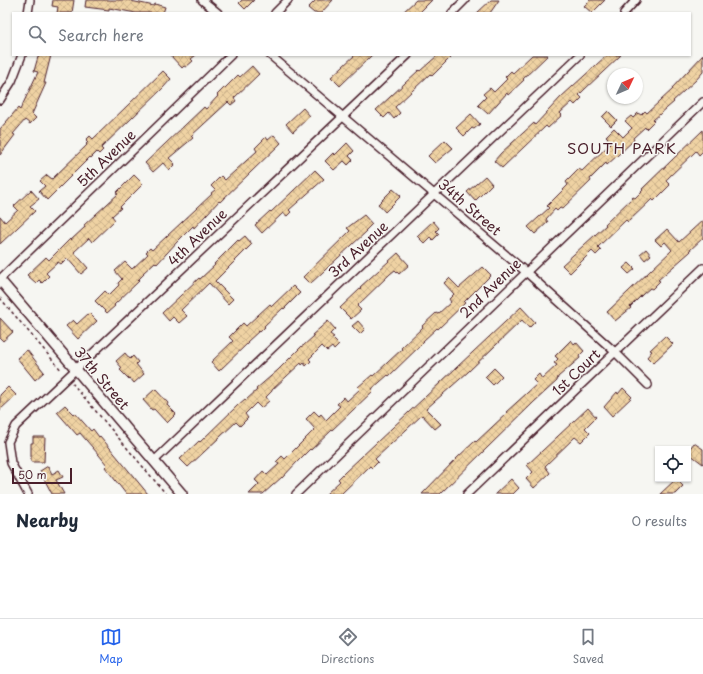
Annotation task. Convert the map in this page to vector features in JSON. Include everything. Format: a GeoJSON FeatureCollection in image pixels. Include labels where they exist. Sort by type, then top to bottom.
{"type":"FeatureCollection","features":[{"type":"Feature","properties":{"kind":"street"},"geometry":{"type":"LineString","coordinates":[[28,12],[30,0]]}},
{"type":"Feature","properties":{"kind":"street"},"geometry":{"type":"LineString","coordinates":[[202,0],[217,12]]}},
{"type":"Feature","properties":{"kind":"street"},"geometry":{"type":"LineString","coordinates":[[276,12],[288,0]]}},
{"type":"Feature","properties":{"kind":"street"},"geometry":{"type":"LineString","coordinates":[[453,12],[465,0]]}},
{"type":"Feature","properties":{"kind":"street"},"geometry":{"type":"LineString","coordinates":[[625,12],[636,0]]}},
{"type":"Feature","properties":{"kind":"street"},"geometry":{"type":"LineString","coordinates":[[0,100],[12,81],[22,56]]}},
{"type":"Feature","properties":{"kind":"street","name":"5th Avenue"},"geometry":{"type":"LineString","coordinates":[[0,280],[230,56]]}},
{"type":"Feature","properties":{"kind":"street","name":"34th Street"},"geometry":{"type":"LineString","coordinates":[[271,56],[526,272],[615,352],[648,386]]}},
{"type":"Feature","properties":{"kind":"street","name":"4th Avenue"},"geometry":{"type":"LineString","coordinates":[[28,494],[11,463],[8,442],[16,426],[407,56]]}},
{"type":"Feature","properties":{"kind":"street","name":"3rd Avenue"},"geometry":{"type":"LineString","coordinates":[[154,461],[579,56]]}},
{"type":"Feature","properties":{"kind":"street","name":"2nd Avenue"},"geometry":{"type":"LineString","coordinates":[[296,494],[703,102]]}},
{"type":"Feature","properties":{"kind":"street","name":"1st Court"},"geometry":{"type":"LineString","coordinates":[[467,494],[703,268]]}},
{"type":"Feature","properties":{"kind":"street","name":"37th Street"},"geometry":{"type":"LineString","coordinates":[[0,280],[182,494]]}},
{"type":"Feature","properties":{"kind":"path"},"geometry":{"type":"LineString","coordinates":[[0,298],[166,494]]}},
{"type":"Feature","properties":{"kind":"building"},"geometry":{"type":"Polygon","coordinates":[[[53,0],[74,0],[72,12],[57,12],[58,7],[52,6],[53,0]]]}},
{"type":"Feature","properties":{"kind":"building"},"geometry":{"type":"Polygon","coordinates":[[[86,0],[131,0],[154,6],[155,4],[165,7],[163,12],[131,12],[109,8],[109,10],[85,7],[86,0]]]}},
{"type":"Feature","properties":{"kind":"building"},"geometry":{"type":"Polygon","coordinates":[[[242,0],[254,0],[245,9],[239,3],[242,0]]]}},
{"type":"Feature","properties":{"kind":"building"},"geometry":{"type":"Polygon","coordinates":[[[316,0],[333,0],[322,12],[313,12],[308,8],[316,0]]]}},
{"type":"Feature","properties":{"kind":"building"},"geometry":{"type":"Polygon","coordinates":[[[416,0],[432,0],[420,12],[403,12],[416,0]]]}},
{"type":"Feature","properties":{"kind":"building"},"geometry":{"type":"Polygon","coordinates":[[[491,0],[499,0],[491,12],[478,12],[491,0]]]}},
{"type":"Feature","properties":{"kind":"building"},"geometry":{"type":"Polygon","coordinates":[[[590,0],[605,0],[593,12],[584,6],[590,0]]]}},
{"type":"Feature","properties":{"kind":"building"},"geometry":{"type":"Polygon","coordinates":[[[703,55],[703,72],[696,80],[653,120],[654,121],[646,129],[645,127],[633,138],[634,140],[618,155],[607,165],[606,163],[590,179],[591,181],[562,209],[560,208],[557,211],[555,209],[546,219],[548,222],[535,234],[528,227],[549,208],[547,206],[568,185],[566,182],[579,169],[582,171],[611,143],[607,140],[608,138],[606,136],[614,128],[623,137],[632,128],[625,121],[631,116],[633,118],[638,113],[641,115],[645,111],[647,113],[673,89],[672,88],[703,55]]]}},
{"type":"Feature","properties":{"kind":"building"},"geometry":{"type":"Polygon","coordinates":[[[51,56],[44,83],[46,83],[32,114],[36,118],[30,124],[25,120],[13,134],[15,135],[0,155],[0,129],[18,108],[20,110],[38,72],[34,71],[39,57],[51,56]]]}},
{"type":"Feature","properties":{"kind":"building"},"geometry":{"type":"Polygon","coordinates":[[[171,56],[195,56],[191,59],[193,61],[186,67],[184,66],[182,68],[171,56]]]}},
{"type":"Feature","properties":{"kind":"building"},"geometry":{"type":"Polygon","coordinates":[[[354,56],[371,56],[340,86],[331,77],[354,56]]]}},
{"type":"Feature","properties":{"kind":"building"},"geometry":{"type":"Polygon","coordinates":[[[437,56],[452,56],[432,76],[430,74],[395,107],[400,113],[394,119],[389,113],[384,118],[376,110],[419,70],[420,71],[437,56]]]}},
{"type":"Feature","properties":{"kind":"building"},"geometry":{"type":"Polygon","coordinates":[[[531,56],[547,56],[508,95],[507,93],[488,114],[478,105],[486,97],[483,94],[490,88],[494,92],[507,79],[505,77],[511,71],[513,73],[531,56]]]}},
{"type":"Feature","properties":{"kind":"building"},"geometry":{"type":"Polygon","coordinates":[[[606,56],[620,56],[579,95],[582,98],[575,105],[572,102],[560,113],[562,115],[548,128],[546,126],[502,168],[494,161],[534,123],[535,125],[561,97],[606,56]]]}},
{"type":"Feature","properties":{"kind":"building"},"geometry":{"type":"Polygon","coordinates":[[[252,66],[259,74],[234,98],[236,101],[231,105],[228,102],[191,136],[193,138],[169,158],[175,164],[169,170],[163,163],[153,172],[145,163],[204,107],[206,109],[218,96],[217,95],[238,75],[240,77],[252,66]]]}},
{"type":"Feature","properties":{"kind":"building"},"geometry":{"type":"Polygon","coordinates":[[[163,71],[171,79],[163,88],[101,148],[103,150],[99,154],[97,152],[91,158],[90,157],[47,200],[39,191],[45,186],[40,181],[47,175],[52,179],[87,145],[86,144],[88,142],[86,140],[90,136],[93,139],[163,71]]]}},
{"type":"Feature","properties":{"kind":"building"},"geometry":{"type":"Polygon","coordinates":[[[303,108],[310,116],[293,132],[286,124],[303,108]]]}},
{"type":"Feature","properties":{"kind":"building"},"geometry":{"type":"Polygon","coordinates":[[[608,111],[617,120],[611,126],[602,117],[608,111]]]}},
{"type":"Feature","properties":{"kind":"building"},"geometry":{"type":"Polygon","coordinates":[[[471,114],[480,124],[474,129],[472,128],[464,136],[456,128],[471,114]]]}},
{"type":"Feature","properties":{"kind":"building"},"geometry":{"type":"Polygon","coordinates":[[[703,130],[703,151],[699,155],[696,151],[668,178],[666,181],[670,185],[654,201],[652,199],[628,222],[626,220],[598,247],[601,250],[596,255],[592,251],[570,273],[562,265],[606,225],[605,224],[633,197],[635,198],[643,190],[642,189],[703,130]]]}},
{"type":"Feature","properties":{"kind":"building"},"geometry":{"type":"Polygon","coordinates":[[[274,135],[281,143],[220,202],[219,201],[194,228],[193,226],[157,264],[155,262],[143,273],[144,274],[138,280],[139,281],[114,305],[115,306],[107,313],[95,301],[105,291],[109,295],[119,285],[118,283],[122,279],[115,271],[125,262],[132,269],[148,254],[146,252],[150,248],[152,250],[212,194],[211,193],[215,190],[211,186],[221,176],[225,180],[257,151],[255,148],[266,137],[268,140],[274,135]]]}},
{"type":"Feature","properties":{"kind":"building"},"geometry":{"type":"Polygon","coordinates":[[[445,140],[453,148],[435,163],[428,156],[445,140]]]}},
{"type":"Feature","properties":{"kind":"building"},"geometry":{"type":"Polygon","coordinates":[[[347,143],[354,151],[349,156],[353,160],[348,165],[344,161],[334,170],[325,161],[333,153],[335,155],[347,143]]]}},
{"type":"Feature","properties":{"kind":"building"},"geometry":{"type":"Polygon","coordinates":[[[315,170],[324,179],[289,210],[291,212],[287,216],[283,213],[262,233],[255,225],[270,211],[271,212],[315,170]]]}},
{"type":"Feature","properties":{"kind":"building"},"geometry":{"type":"Polygon","coordinates":[[[134,175],[143,184],[112,216],[115,220],[92,242],[89,238],[74,252],[88,268],[81,274],[67,258],[61,264],[58,262],[46,273],[49,276],[42,283],[39,280],[36,283],[27,275],[46,257],[49,260],[70,239],[71,240],[85,227],[84,225],[118,194],[116,193],[134,175]]]}},
{"type":"Feature","properties":{"kind":"building"},"geometry":{"type":"Polygon","coordinates":[[[485,176],[492,184],[475,201],[467,192],[485,176]]]}},
{"type":"Feature","properties":{"kind":"building"},"geometry":{"type":"Polygon","coordinates":[[[393,189],[401,196],[385,212],[378,204],[393,189]]]}},
{"type":"Feature","properties":{"kind":"building"},"geometry":{"type":"Polygon","coordinates":[[[31,190],[39,199],[30,206],[35,211],[0,244],[0,216],[5,222],[18,210],[14,206],[31,190]]]}},
{"type":"Feature","properties":{"kind":"building"},"geometry":{"type":"Polygon","coordinates":[[[364,215],[372,224],[365,231],[366,232],[310,284],[303,277],[350,231],[347,228],[364,215]]]}},
{"type":"Feature","properties":{"kind":"building"},"geometry":{"type":"Polygon","coordinates":[[[703,220],[703,238],[689,251],[690,252],[658,280],[660,281],[652,289],[650,288],[643,294],[630,307],[631,308],[615,321],[607,312],[672,250],[665,242],[661,246],[655,240],[667,229],[679,242],[703,220]]]}},
{"type":"Feature","properties":{"kind":"building"},"geometry":{"type":"Polygon","coordinates":[[[433,221],[439,228],[436,231],[439,234],[433,240],[430,237],[424,243],[417,236],[433,221]]]}},
{"type":"Feature","properties":{"kind":"building"},"geometry":{"type":"Polygon","coordinates":[[[245,236],[252,244],[215,281],[233,299],[228,304],[209,283],[181,310],[187,316],[179,323],[173,317],[169,321],[162,313],[215,265],[214,264],[238,240],[239,241],[245,236]]]}},
{"type":"Feature","properties":{"kind":"building"},"geometry":{"type":"Polygon","coordinates":[[[646,249],[651,255],[645,260],[640,254],[646,249]]]}},
{"type":"Feature","properties":{"kind":"building"},"geometry":{"type":"Polygon","coordinates":[[[398,253],[409,265],[399,274],[395,270],[390,274],[357,306],[361,310],[351,319],[340,308],[361,288],[360,287],[398,253]]]}},
{"type":"Feature","properties":{"kind":"building"},"geometry":{"type":"Polygon","coordinates":[[[629,263],[635,269],[629,274],[623,268],[629,263]]]}},
{"type":"Feature","properties":{"kind":"building"},"geometry":{"type":"Polygon","coordinates":[[[483,267],[491,275],[464,302],[465,303],[423,341],[424,342],[389,376],[388,375],[372,389],[373,391],[311,450],[310,449],[282,478],[263,494],[249,494],[259,484],[255,480],[263,471],[267,475],[279,464],[276,462],[282,456],[285,459],[315,429],[306,419],[314,411],[319,416],[321,414],[326,420],[340,406],[337,404],[344,397],[347,401],[360,389],[358,387],[372,375],[373,376],[402,349],[401,348],[423,327],[422,326],[451,302],[449,299],[454,294],[444,283],[449,278],[459,288],[483,267]]]}},
{"type":"Feature","properties":{"kind":"building"},"geometry":{"type":"Polygon","coordinates":[[[293,286],[300,293],[264,326],[265,327],[260,332],[259,331],[247,342],[248,343],[219,371],[211,362],[233,341],[229,337],[243,323],[246,326],[270,304],[272,306],[293,286]]]}},
{"type":"Feature","properties":{"kind":"building"},"geometry":{"type":"Polygon","coordinates":[[[521,307],[535,322],[529,328],[522,320],[468,372],[426,409],[441,424],[435,429],[422,415],[375,459],[378,462],[372,468],[370,466],[341,494],[326,494],[340,481],[338,479],[344,473],[521,307]]]}},
{"type":"Feature","properties":{"kind":"building"},"geometry":{"type":"Polygon","coordinates":[[[89,313],[97,321],[78,339],[66,326],[73,320],[77,324],[89,313]]]}},
{"type":"Feature","properties":{"kind":"building"},"geometry":{"type":"Polygon","coordinates":[[[0,318],[13,332],[3,341],[0,338],[0,318]]]}},
{"type":"Feature","properties":{"kind":"building"},"geometry":{"type":"Polygon","coordinates":[[[328,321],[335,329],[330,334],[339,345],[334,350],[332,347],[327,351],[322,346],[309,359],[311,361],[306,366],[304,363],[302,365],[301,363],[272,390],[266,397],[269,401],[261,408],[256,403],[245,414],[248,418],[240,426],[236,422],[188,467],[180,459],[238,405],[257,390],[256,389],[314,336],[312,335],[328,321]]]}},
{"type":"Feature","properties":{"kind":"building"},"geometry":{"type":"Polygon","coordinates":[[[358,321],[365,329],[360,334],[352,326],[358,321]]]}},
{"type":"Feature","properties":{"kind":"building"},"geometry":{"type":"Polygon","coordinates":[[[665,336],[673,344],[653,363],[647,357],[652,351],[650,350],[665,336]]]}},
{"type":"Feature","properties":{"kind":"building"},"geometry":{"type":"Polygon","coordinates":[[[571,340],[574,344],[576,342],[584,351],[579,356],[580,358],[558,377],[557,381],[440,494],[422,494],[457,458],[537,384],[533,380],[539,374],[542,379],[557,365],[554,363],[558,359],[555,356],[571,340]]]}},
{"type":"Feature","properties":{"kind":"building"},"geometry":{"type":"Polygon","coordinates":[[[27,350],[44,372],[35,380],[17,358],[27,350]]]}},
{"type":"Feature","properties":{"kind":"building"},"geometry":{"type":"Polygon","coordinates":[[[125,353],[130,359],[133,356],[138,362],[136,364],[144,374],[134,383],[120,370],[122,368],[116,361],[125,353]]]}},
{"type":"Feature","properties":{"kind":"building"},"geometry":{"type":"Polygon","coordinates":[[[494,368],[502,376],[493,385],[485,377],[494,368]]]}},
{"type":"Feature","properties":{"kind":"building"},"geometry":{"type":"Polygon","coordinates":[[[8,387],[16,395],[0,410],[0,395],[8,387]]]}},
{"type":"Feature","properties":{"kind":"building"},"geometry":{"type":"Polygon","coordinates":[[[623,388],[632,397],[612,416],[604,407],[617,392],[618,394],[623,388]]]}},
{"type":"Feature","properties":{"kind":"building"},"geometry":{"type":"Polygon","coordinates":[[[155,389],[176,414],[167,423],[143,400],[155,389]]]}},
{"type":"Feature","properties":{"kind":"building"},"geometry":{"type":"Polygon","coordinates":[[[65,405],[74,414],[75,413],[91,431],[93,429],[99,437],[100,436],[148,494],[126,494],[105,467],[107,465],[99,455],[80,433],[77,435],[57,412],[65,405]]]}},
{"type":"Feature","properties":{"kind":"building"},"geometry":{"type":"Polygon","coordinates":[[[588,408],[596,417],[585,428],[590,433],[581,442],[575,437],[545,466],[550,473],[534,488],[526,479],[533,472],[527,465],[588,408]]]}},
{"type":"Feature","properties":{"kind":"building"},"geometry":{"type":"Polygon","coordinates":[[[33,437],[45,437],[44,462],[31,462],[31,443],[33,443],[33,437]]]}},
{"type":"Feature","properties":{"kind":"building"},"geometry":{"type":"Polygon","coordinates":[[[694,443],[703,449],[703,464],[691,455],[691,447],[694,443]]]}},
{"type":"Feature","properties":{"kind":"building"},"geometry":{"type":"Polygon","coordinates":[[[48,466],[52,474],[59,470],[63,477],[56,480],[64,494],[52,494],[40,471],[48,466]]]}},
{"type":"Feature","properties":{"kind":"building"},"geometry":{"type":"Polygon","coordinates":[[[511,479],[519,488],[513,494],[495,494],[511,479]]]}},
{"type":"Feature","properties":{"kind":"building"},"geometry":{"type":"Polygon","coordinates":[[[673,482],[679,482],[683,486],[675,494],[660,494],[673,482]]]}},
{"type":"Feature","properties":{"kind":"district","name":"SOUTH PARK"},"geometry":{"type":"Point","coordinates":[622,147]}}]}
